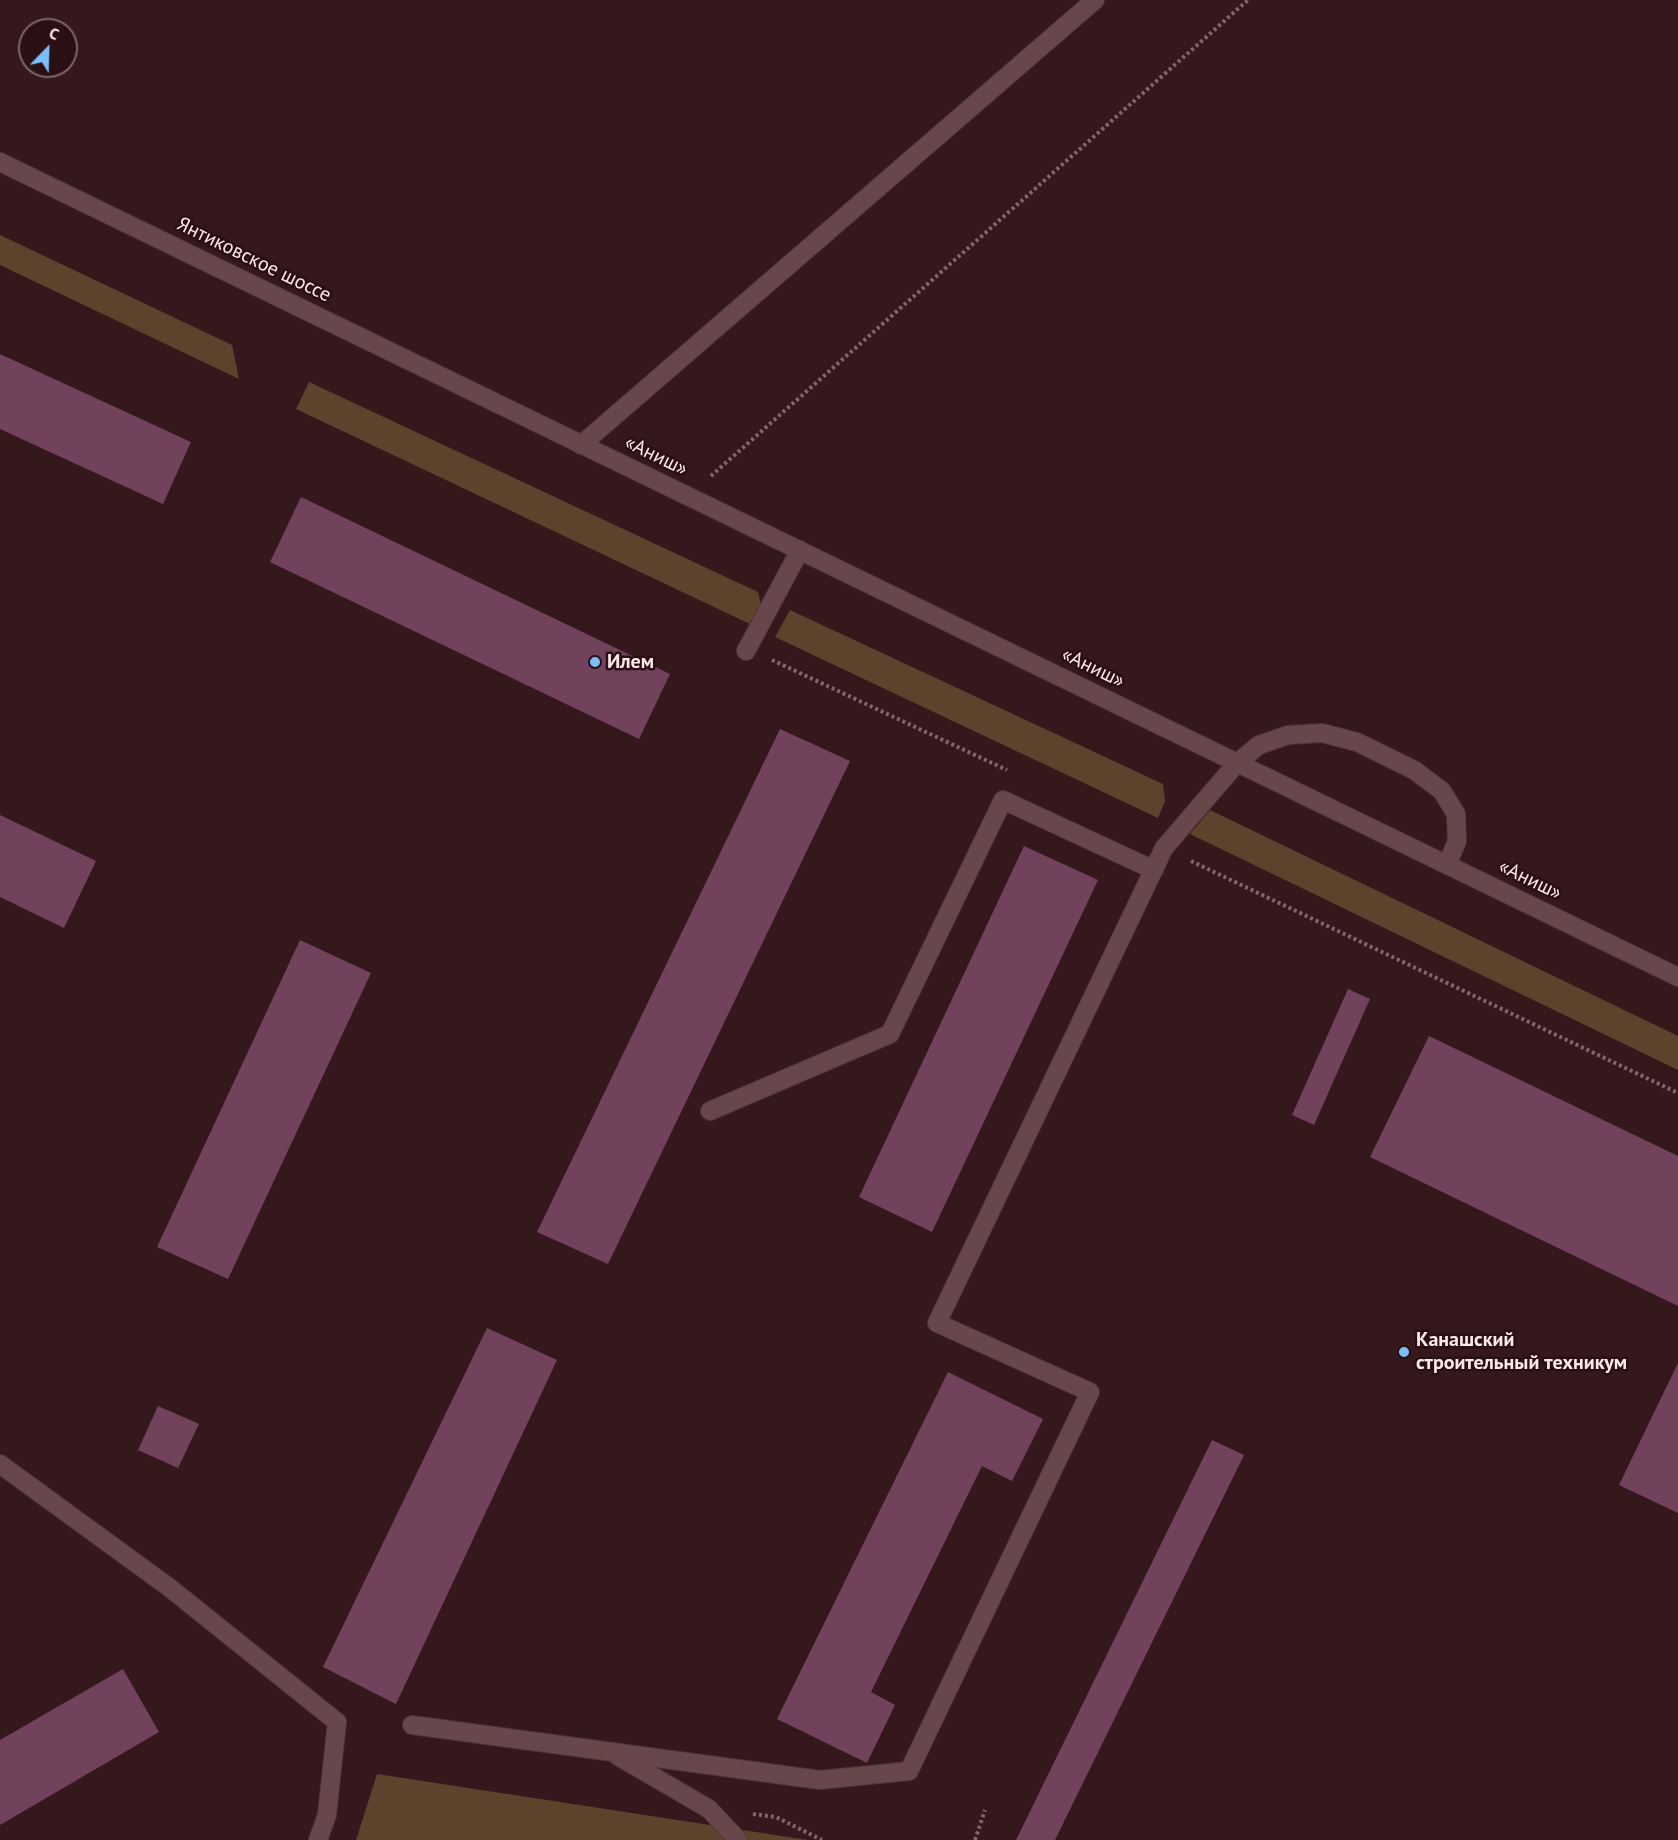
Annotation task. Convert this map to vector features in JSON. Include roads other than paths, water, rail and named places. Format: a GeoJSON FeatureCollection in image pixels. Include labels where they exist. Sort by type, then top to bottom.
{"type":"FeatureCollection","features":[{"type":"Feature","properties":{"kind":"main road"},"geometry":{"type":"LineString","coordinates":[[581,445],[1095,0]]}},
{"type":"Feature","properties":{"kind":"main road","name":"Янтиковское шоссе"},"geometry":{"type":"LineString","coordinates":[[0,162],[488,399]]}},
{"type":"Feature","properties":{"kind":"main road","name":"«Аниш»"},"geometry":{"type":"LineString","coordinates":[[488,399],[1678,977]]}},
{"type":"Feature","properties":{"kind":"main road"},"geometry":{"type":"LineString","coordinates":[[746,651],[800,550]]}},
{"type":"Feature","properties":{"kind":"main road"},"geometry":{"type":"LineString","coordinates":[[412,1725],[820,1780],[909,1771],[1090,1392],[937,1323],[1164,848],[1238,763],[1259,745],[1288,735],[1322,734],[1357,742],[1414,770],[1442,791],[1456,814],[1457,841],[1447,865]]}},
{"type":"Feature","properties":{"kind":"main road"},"geometry":{"type":"LineString","coordinates":[[710,1111],[890,1034],[1003,800],[1154,870]]}},
{"type":"Feature","properties":{"kind":"main road"},"geometry":{"type":"LineString","coordinates":[[0,1464],[170,1588],[337,1722],[327,1815],[318,1840]]}},
{"type":"Feature","properties":{"kind":"main road"},"geometry":{"type":"LineString","coordinates":[[608,1751],[710,1809],[738,1840]]}},
{"type":"Feature","properties":{"kind":"place","name":"Илем"},"geometry":{"type":"Point","coordinates":[595,662]}},
{"type":"Feature","properties":{"kind":"place","name":"Канашский строительный техникум"},"geometry":{"type":"Point","coordinates":[1404,1352]}}]}
